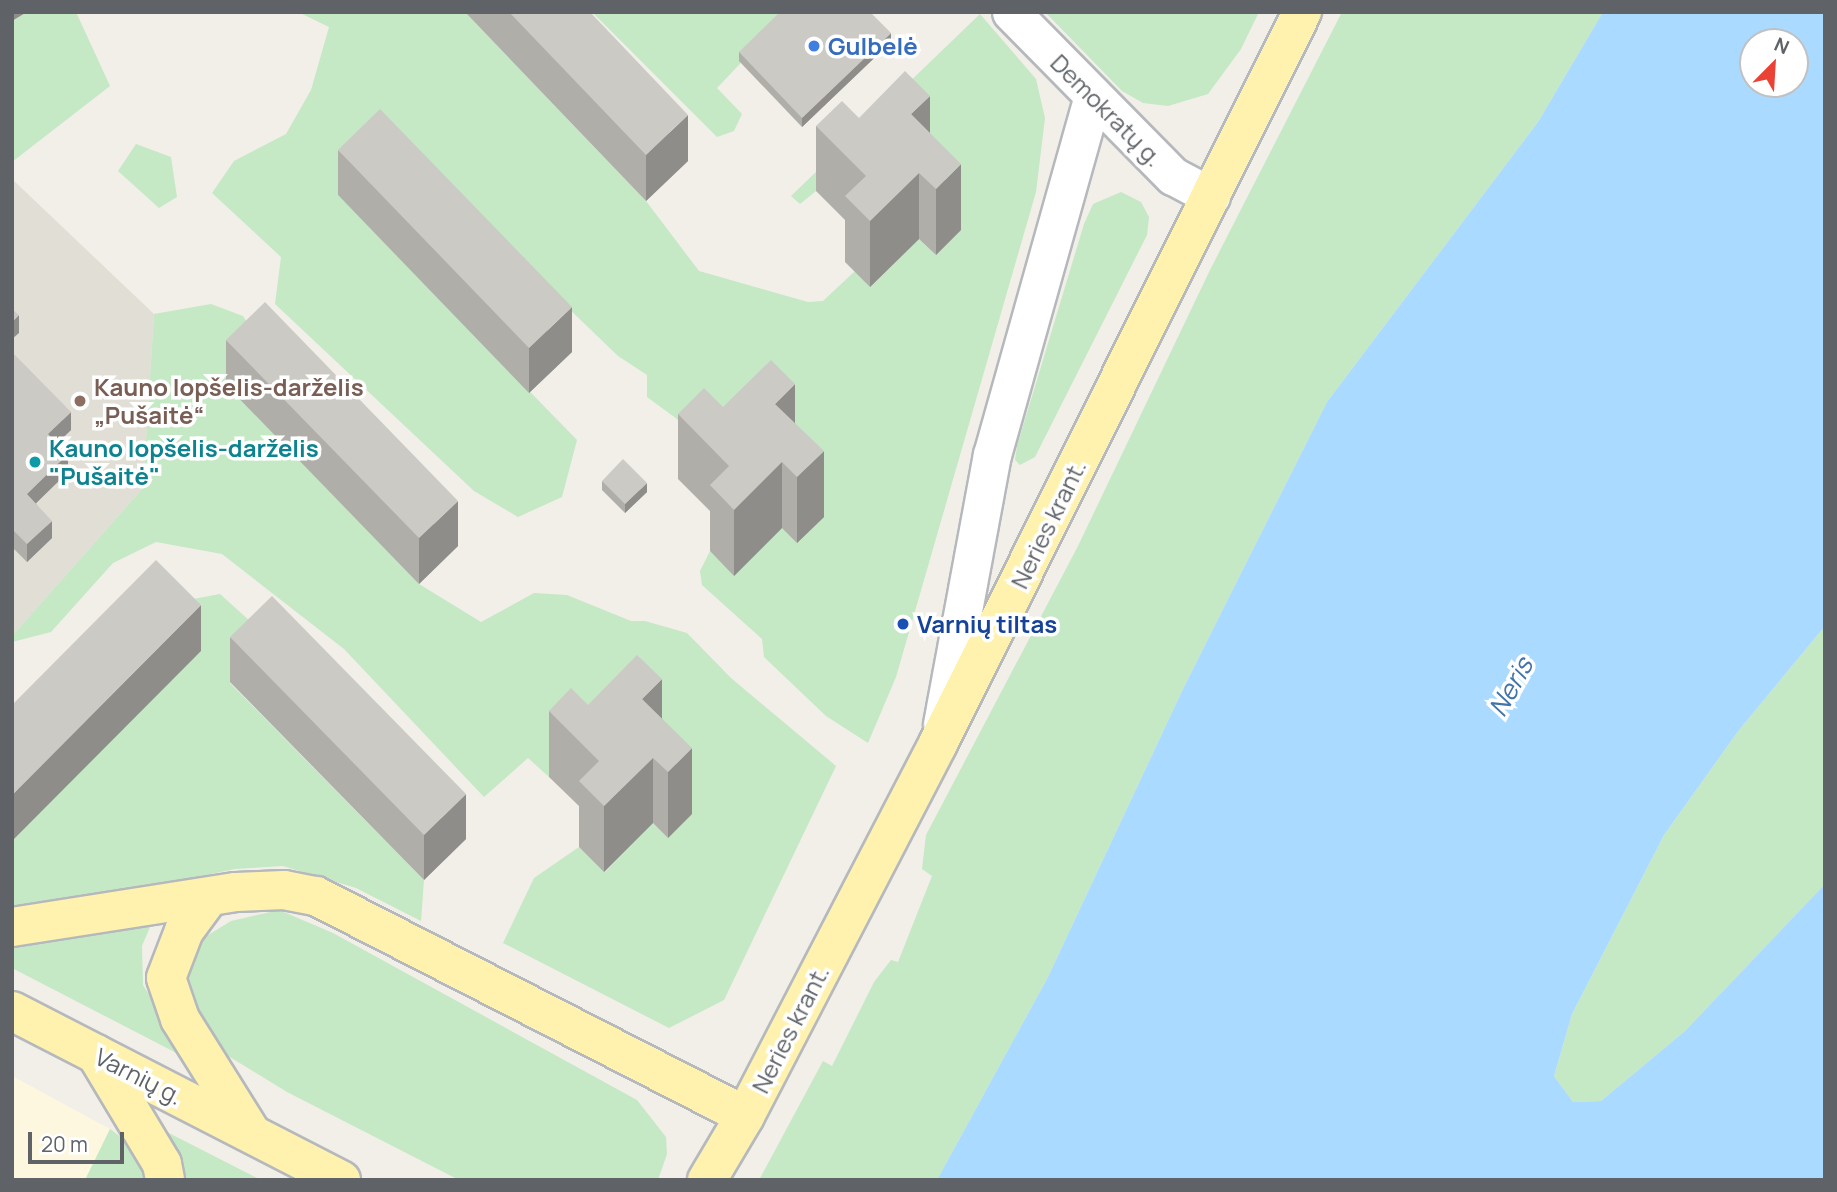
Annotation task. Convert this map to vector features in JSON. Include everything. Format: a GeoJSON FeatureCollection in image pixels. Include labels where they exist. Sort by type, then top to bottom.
{"type":"FeatureCollection","features":[{"type":"Feature","properties":{"kind":"main road","name":"Neries krant."},"geometry":{"type":"LineString","coordinates":[[707,1180],[745,1116],[938,744],[1301,12]]}},
{"type":"Feature","properties":{"kind":"main road"},"geometry":{"type":"LineString","coordinates":[[12,927],[209,897],[285,890],[316,896],[745,1116]]}},
{"type":"Feature","properties":{"kind":"main road"},"geometry":{"type":"LineString","coordinates":[[209,897],[184,931],[166,978],[180,1019],[252,1134]]}},
{"type":"Feature","properties":{"kind":"main road","name":"Varnių g."},"geometry":{"type":"LineString","coordinates":[[12,1011],[341,1180]]}},
{"type":"Feature","properties":{"kind":"main road"},"geometry":{"type":"LineString","coordinates":[[96,1054],[162,1164],[165,1180]]}},
{"type":"Feature","properties":{"kind":"street","name":"Demokratų g."},"geometry":{"type":"LineString","coordinates":[[1011,12],[1173,176],[1211,196]]}},
{"type":"Feature","properties":{"kind":"street"},"geometry":{"type":"LineString","coordinates":[[938,744],[992,455],[1093,96]]}},
{"type":"Feature","properties":{"kind":"shaded area","name":"Kauno lopšelis-darželis „Pušaitė“"},"geometry":{"type":"Polygon","coordinates":[[[12,179],[154,314],[143,488],[12,636],[12,179]]]}},
{"type":"Feature","properties":{"kind":"shaded area"},"geometry":{"type":"Polygon","coordinates":[[[12,1076],[110,1129],[85,1180],[12,1180],[12,1076]]]}},
{"type":"Feature","properties":{"kind":"green space"},"geometry":{"type":"Polygon","coordinates":[[[27,12],[76,12],[110,86],[12,162],[12,21],[27,12]]]}},
{"type":"Feature","properties":{"kind":"green space"},"geometry":{"type":"Polygon","coordinates":[[[298,12],[465,12],[646,201],[699,271],[808,302],[823,301],[855,271],[919,239],[936,255],[961,230],[816,191],[800,204],[791,196],[980,14],[1036,79],[1045,118],[1036,192],[896,677],[868,743],[826,716],[764,657],[762,639],[702,585],[700,571],[710,551],[734,575],[681,422],[647,397],[647,375],[618,356],[393,139],[338,195],[577,440],[562,497],[518,517],[474,491],[275,304],[281,257],[212,193],[234,161],[286,134],[311,90],[329,27],[298,12]]]}},
{"type":"Feature","properties":{"kind":"green space"},"geometry":{"type":"Polygon","coordinates":[[[592,12],[789,12],[717,88],[742,114],[734,131],[717,137],[592,12]]]}},
{"type":"Feature","properties":{"kind":"green space"},"geometry":{"type":"Polygon","coordinates":[[[1045,12],[1259,12],[1241,49],[1208,94],[1168,106],[1143,103],[1122,91],[1045,12]]]}},
{"type":"Feature","properties":{"kind":"green space"},"geometry":{"type":"Polygon","coordinates":[[[1342,12],[1603,12],[1538,122],[1327,402],[1183,689],[1048,977],[937,1180],[759,1180],[823,1061],[832,1066],[874,982],[891,960],[898,962],[932,876],[922,869],[926,835],[1078,546],[1210,270],[1342,12]]]}},
{"type":"Feature","properties":{"kind":"green space"},"geometry":{"type":"Polygon","coordinates":[[[136,144],[171,157],[177,197],[159,208],[118,171],[136,144]]]}},
{"type":"Feature","properties":{"kind":"green space"},"geometry":{"type":"Polygon","coordinates":[[[1121,192],[1141,202],[1149,217],[1147,235],[1035,457],[1020,465],[1015,460],[1017,446],[1084,224],[1093,204],[1121,192]]]}},
{"type":"Feature","properties":{"kind":"green space"},"geometry":{"type":"Polygon","coordinates":[[[211,304],[243,316],[419,584],[481,622],[534,593],[567,595],[631,621],[645,621],[687,633],[731,678],[836,766],[724,1000],[669,1028],[503,943],[534,878],[579,847],[605,872],[653,823],[668,838],[692,814],[549,777],[528,758],[484,797],[344,649],[222,554],[156,542],[113,563],[51,632],[12,642],[12,636],[143,488],[154,314],[211,304]]]}},
{"type":"Feature","properties":{"kind":"green space"},"geometry":{"type":"Polygon","coordinates":[[[220,594],[272,641],[230,683],[424,880],[421,921],[356,888],[283,866],[235,869],[12,915],[12,841],[156,606],[220,594]]]}},
{"type":"Feature","properties":{"kind":"green space"},"geometry":{"type":"Polygon","coordinates":[[[1825,626],[1825,884],[1685,1031],[1601,1101],[1573,1102],[1554,1076],[1572,1014],[1664,835],[1739,730],[1825,626]]]}},
{"type":"Feature","properties":{"kind":"green space"},"geometry":{"type":"Polygon","coordinates":[[[158,908],[142,946],[143,985],[190,1060],[12,968],[12,938],[158,908]]]}},
{"type":"Feature","properties":{"kind":"green space"},"geometry":{"type":"Polygon","coordinates":[[[279,910],[333,933],[637,1100],[666,1137],[667,1154],[658,1180],[459,1180],[287,1092],[215,1048],[190,1015],[184,979],[200,940],[231,921],[279,910]]]}},
{"type":"Feature","properties":{"kind":"green space"},"geometry":{"type":"Polygon","coordinates":[[[110,1129],[132,1145],[152,1180],[85,1180],[110,1129]]]}},
{"type":"Feature","properties":{"kind":"green space"},"geometry":{"type":"Polygon","coordinates":[[[163,1130],[261,1180],[181,1180],[163,1130]]]}},
{"type":"Feature","properties":{"kind":"water","name":"Neris"},"geometry":{"type":"Polygon","coordinates":[[[1603,12],[1825,12],[1825,626],[1739,730],[1664,835],[1572,1014],[1554,1076],[1573,1102],[1601,1101],[1685,1031],[1825,884],[1825,1180],[937,1180],[1048,977],[1183,689],[1327,402],[1538,122],[1603,12]]]}},
{"type":"Feature","properties":{"kind":"building"},"geometry":{"type":"Polygon","coordinates":[[[509,12],[590,12],[688,115],[646,155],[509,12]]]}},
{"type":"Feature","properties":{"kind":"building"},"geometry":{"type":"Polygon","coordinates":[[[780,12],[870,12],[891,33],[802,118],[739,52],[780,12]]]}},
{"type":"Feature","properties":{"kind":"building"},"geometry":{"type":"Polygon","coordinates":[[[905,71],[930,96],[911,114],[961,164],[936,189],[919,173],[870,221],[845,196],[866,176],[816,126],[842,101],[859,118],[905,71]]]}},
{"type":"Feature","properties":{"kind":"building"},"geometry":{"type":"Polygon","coordinates":[[[380,109],[572,307],[529,348],[338,150],[380,109]]]}},
{"type":"Feature","properties":{"kind":"building"},"geometry":{"type":"Polygon","coordinates":[[[265,302],[458,501],[419,538],[226,340],[265,302]]]}},
{"type":"Feature","properties":{"kind":"building"},"geometry":{"type":"Polygon","coordinates":[[[12,309],[19,315],[12,322],[12,309]]]}},
{"type":"Feature","properties":{"kind":"building","name":"Kauno lopšelis-darželis \"Pušaitė\""},"geometry":{"type":"Polygon","coordinates":[[[12,352],[71,412],[48,434],[68,454],[27,494],[52,521],[27,544],[12,529],[12,352]]]}},
{"type":"Feature","properties":{"kind":"building"},"geometry":{"type":"Polygon","coordinates":[[[771,360],[795,384],[775,404],[824,451],[797,477],[782,462],[734,510],[710,485],[729,466],[678,414],[704,388],[723,407],[771,360]]]}},
{"type":"Feature","properties":{"kind":"building"},"geometry":{"type":"Polygon","coordinates":[[[623,459],[647,483],[625,504],[602,481],[623,459]]]}},
{"type":"Feature","properties":{"kind":"building"},"geometry":{"type":"Polygon","coordinates":[[[156,560],[201,605],[12,795],[12,705],[156,560]]]}},
{"type":"Feature","properties":{"kind":"building"},"geometry":{"type":"Polygon","coordinates":[[[272,596],[466,794],[424,835],[230,637],[272,596]]]}},
{"type":"Feature","properties":{"kind":"building"},"geometry":{"type":"Polygon","coordinates":[[[637,655],[662,679],[642,699],[692,748],[668,772],[653,758],[604,806],[579,781],[599,761],[549,711],[571,688],[588,705],[637,655]]]}},
{"type":"Feature","properties":{"kind":"place","name":"Gulbelė"},"geometry":{"type":"Point","coordinates":[814,46]}},
{"type":"Feature","properties":{"kind":"place","name":"Kauno lopšelis-darželis „Pušaitė“"},"geometry":{"type":"Point","coordinates":[80,401]}},
{"type":"Feature","properties":{"kind":"place","name":"Kauno lopšelis-darželis \"Pušaitė\""},"geometry":{"type":"Point","coordinates":[35,462]}},
{"type":"Feature","properties":{"kind":"place","name":"Varnių tiltas"},"geometry":{"type":"Point","coordinates":[903,624]}}]}
